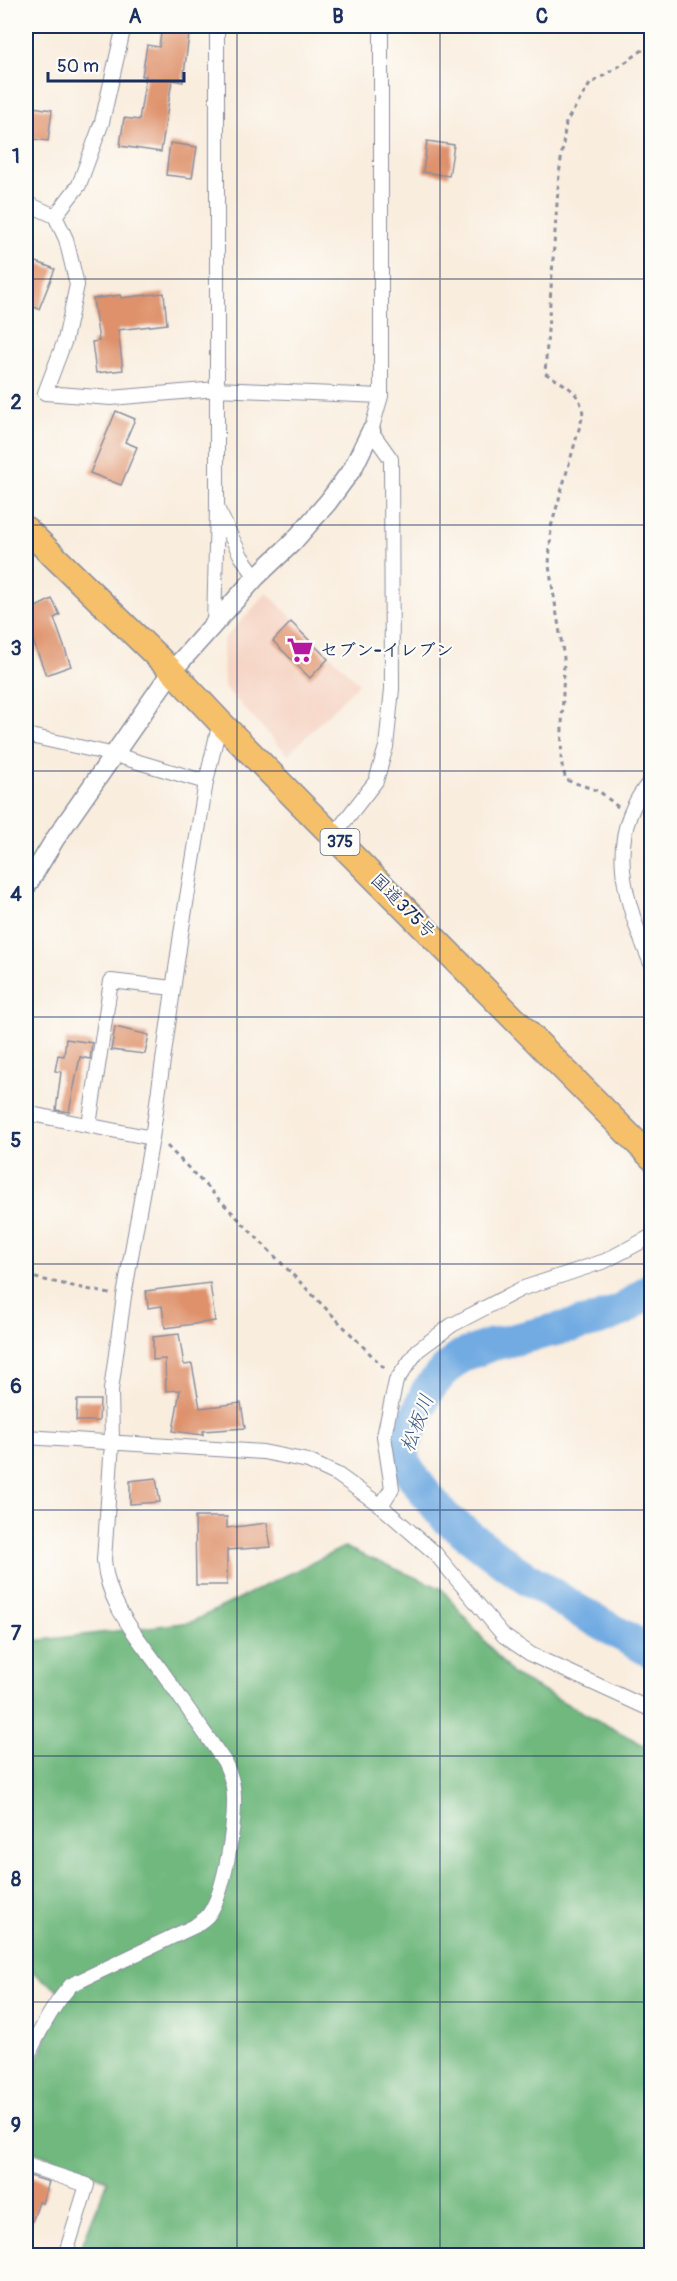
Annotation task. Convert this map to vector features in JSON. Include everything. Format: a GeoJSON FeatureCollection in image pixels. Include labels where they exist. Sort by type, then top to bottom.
{"type":"FeatureCollection","features":[{"type":"Feature","properties":{"kind":"highway","name":"国道375号"},"geometry":{"type":"LineString","coordinates":[[26,529],[172,671],[220,723],[651,1158]]}},
{"type":"Feature","properties":{"kind":"street"},"geometry":{"type":"LineString","coordinates":[[55,216],[79,185],[102,122],[124,26]]}},
{"type":"Feature","properties":{"kind":"street"},"geometry":{"type":"LineString","coordinates":[[214,625],[217,508],[217,26]]}},
{"type":"Feature","properties":{"kind":"street"},"geometry":{"type":"LineString","coordinates":[[26,887],[55,838],[172,671],[328,502],[353,468],[371,432],[381,396],[381,26]]}},
{"type":"Feature","properties":{"kind":"street"},"geometry":{"type":"LineString","coordinates":[[26,203],[55,216],[66,239],[77,285],[65,340],[45,393],[111,398],[217,389],[381,396]]}},
{"type":"Feature","properties":{"kind":"street"},"geometry":{"type":"LineString","coordinates":[[333,836],[376,781],[386,747],[391,700],[391,459],[371,432]]}},
{"type":"Feature","properties":{"kind":"street"},"geometry":{"type":"LineString","coordinates":[[217,508],[241,556],[256,578]]}},
{"type":"Feature","properties":{"kind":"street"},"geometry":{"type":"LineString","coordinates":[[26,2060],[31,2036],[71,1985],[195,1926],[209,1915],[228,1861],[234,1796],[231,1776],[225,1761],[114,1602],[106,1579],[104,1560],[112,1443],[111,1390],[124,1296],[152,1138],[206,782],[220,723]]}},
{"type":"Feature","properties":{"kind":"street"},"geometry":{"type":"LineString","coordinates":[[26,732],[206,782]]}},
{"type":"Feature","properties":{"kind":"street"},"geometry":{"type":"LineString","coordinates":[[651,779],[629,815],[623,842],[623,877],[631,916],[651,966]]}},
{"type":"Feature","properties":{"kind":"street"},"geometry":{"type":"LineString","coordinates":[[89,1125],[111,981],[173,988]]}},
{"type":"Feature","properties":{"kind":"street"},"geometry":{"type":"LineString","coordinates":[[26,1113],[152,1138]]}},
{"type":"Feature","properties":{"kind":"street"},"geometry":{"type":"LineString","coordinates":[[381,1506],[392,1488],[384,1436],[396,1381],[418,1350],[452,1325],[521,1289],[605,1261],[651,1236]]}},
{"type":"Feature","properties":{"kind":"street"},"geometry":{"type":"LineString","coordinates":[[26,1437],[263,1452],[308,1461],[338,1475],[381,1506],[435,1553],[504,1636],[532,1655],[651,1710]]}},
{"type":"Feature","properties":{"kind":"street"},"geometry":{"type":"LineString","coordinates":[[26,2165],[87,2185],[65,2256]]}},
{"type":"Feature","properties":{"kind":"path"},"geometry":{"type":"LineString","coordinates":[[629,815],[599,790],[566,780],[561,762],[564,658],[549,566],[551,527],[583,415],[582,402],[573,390],[545,373],[559,175],[566,122],[590,84],[651,43]]}},
{"type":"Feature","properties":{"kind":"path"},"geometry":{"type":"LineString","coordinates":[[152,1138],[162,1141],[396,1381]]}},
{"type":"Feature","properties":{"kind":"path"},"geometry":{"type":"LineString","coordinates":[[26,1276],[124,1296]]}},
{"type":"Feature","properties":{"kind":"shaded area"},"geometry":{"type":"Polygon","coordinates":[[[267,593],[359,683],[288,755],[224,687],[223,640],[267,593]]]}},
{"type":"Feature","properties":{"kind":"green space"},"geometry":{"type":"Polygon","coordinates":[[[344,1547],[441,1588],[513,1675],[651,1749],[651,2255],[78,2255],[108,2180],[26,2148],[26,2092],[63,1994],[26,1967],[26,1642],[191,1622],[344,1547]]]}},
{"type":"Feature","properties":{"kind":"building"},"geometry":{"type":"Polygon","coordinates":[[[162,26],[190,26],[183,82],[172,80],[161,152],[120,146],[124,118],[139,120],[146,76],[142,76],[147,45],[159,47],[162,26]]]}},
{"type":"Feature","properties":{"kind":"building"},"geometry":{"type":"Polygon","coordinates":[[[26,106],[52,110],[48,141],[26,138],[26,106]]]}},
{"type":"Feature","properties":{"kind":"building"},"geometry":{"type":"Polygon","coordinates":[[[427,141],[454,145],[449,176],[423,172],[427,141]]]}},
{"type":"Feature","properties":{"kind":"building"},"geometry":{"type":"Polygon","coordinates":[[[170,143],[197,147],[192,178],[166,175],[170,143]]]}},
{"type":"Feature","properties":{"kind":"building"},"geometry":{"type":"Polygon","coordinates":[[[26,258],[55,269],[39,309],[26,304],[26,258]]]}},
{"type":"Feature","properties":{"kind":"building"},"geometry":{"type":"Polygon","coordinates":[[[164,293],[167,324],[118,330],[123,370],[96,373],[92,342],[99,341],[93,299],[164,293]]]}},
{"type":"Feature","properties":{"kind":"building"},"geometry":{"type":"Polygon","coordinates":[[[116,411],[135,419],[125,442],[137,447],[121,485],[90,473],[116,411]]]}},
{"type":"Feature","properties":{"kind":"building"},"geometry":{"type":"Polygon","coordinates":[[[52,599],[60,615],[54,618],[71,666],[46,675],[29,630],[26,632],[26,612],[52,599]]]}},
{"type":"Feature","properties":{"kind":"building","name":"セブン-イレブン"},"geometry":{"type":"Polygon","coordinates":[[[291,622],[328,659],[310,678],[273,641],[291,622]]]}},
{"type":"Feature","properties":{"kind":"building"},"geometry":{"type":"Polygon","coordinates":[[[115,1027],[149,1035],[145,1054],[111,1050],[115,1027]]]}},
{"type":"Feature","properties":{"kind":"building"},"geometry":{"type":"Polygon","coordinates":[[[66,1039],[92,1043],[90,1059],[80,1057],[69,1112],[56,1110],[61,1072],[55,1071],[58,1055],[64,1056],[66,1039]]]}},
{"type":"Feature","properties":{"kind":"building"},"geometry":{"type":"Polygon","coordinates":[[[210,1283],[215,1321],[165,1328],[162,1306],[148,1308],[146,1291],[210,1283]]]}},
{"type":"Feature","properties":{"kind":"building"},"geometry":{"type":"Polygon","coordinates":[[[179,1334],[184,1365],[192,1364],[200,1408],[241,1403],[245,1428],[203,1431],[203,1435],[173,1431],[180,1390],[166,1391],[165,1359],[153,1360],[153,1337],[179,1334]]]}},
{"type":"Feature","properties":{"kind":"building"},"geometry":{"type":"Polygon","coordinates":[[[77,1400],[100,1400],[99,1421],[76,1421],[77,1400]]]}},
{"type":"Feature","properties":{"kind":"building"},"geometry":{"type":"Polygon","coordinates":[[[156,1478],[160,1502],[130,1504],[130,1481],[156,1478]]]}},
{"type":"Feature","properties":{"kind":"building"},"geometry":{"type":"Polygon","coordinates":[[[195,1517],[227,1517],[227,1528],[267,1523],[271,1547],[227,1550],[227,1585],[196,1585],[195,1517]]]}},
{"type":"Feature","properties":{"kind":"building"},"geometry":{"type":"Polygon","coordinates":[[[30,2176],[49,2182],[42,2203],[39,2202],[28,2233],[26,2233],[26,2188],[30,2176]]]}},
{"type":"Feature","properties":{"kind":"waterway","name":"松板川"},"geometry":{"type":"LineString","coordinates":[[652,1288],[623,1310],[597,1320],[491,1345],[461,1356],[441,1374],[427,1391],[404,1445],[403,1462],[446,1518],[513,1569],[577,1610],[652,1652]]}},
{"type":"Feature","properties":{"kind":"place","name":"セブン-イレブン"},"geometry":{"type":"Point","coordinates":[300,650]}}]}
